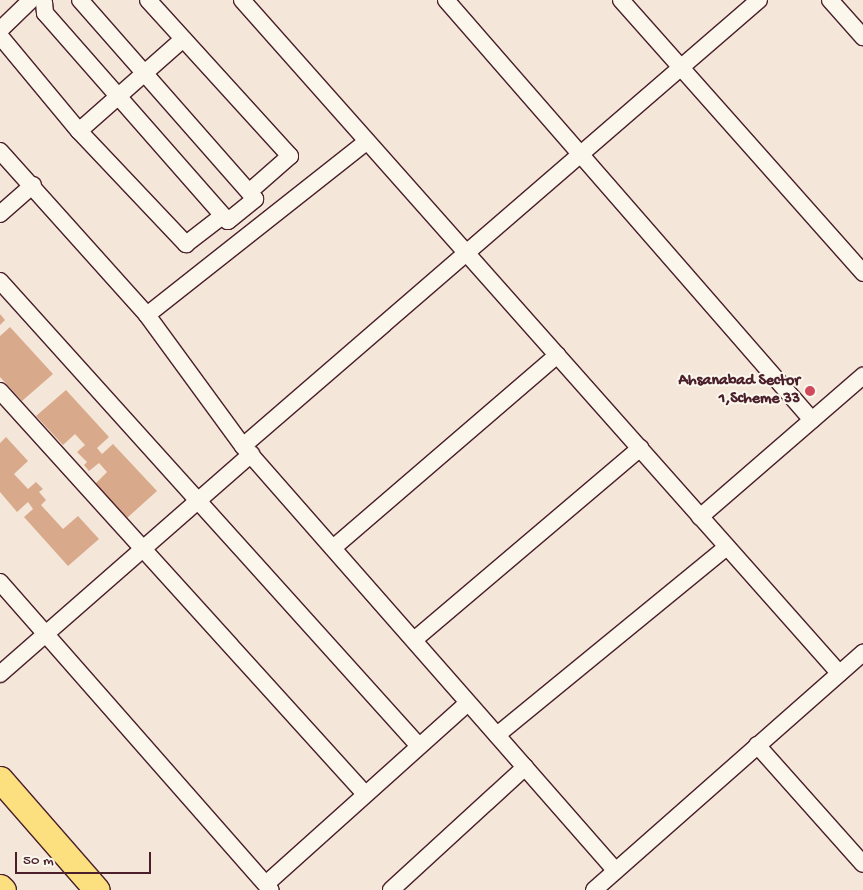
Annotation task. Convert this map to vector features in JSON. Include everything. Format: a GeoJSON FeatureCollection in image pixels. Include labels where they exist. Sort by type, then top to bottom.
{"type":"FeatureCollection","features":[{"type":"Feature","properties":{"kind":"main road"},"geometry":{"type":"LineString","coordinates":[[0,779],[97,890]]}},
{"type":"Feature","properties":{"kind":"main road"},"geometry":{"type":"LineString","coordinates":[[0,887],[3,890]]}},
{"type":"Feature","properties":{"kind":"street"},"geometry":{"type":"LineString","coordinates":[[0,30],[37,1],[45,13],[221,217],[228,221],[255,200],[250,192],[80,0]]}},
{"type":"Feature","properties":{"kind":"street"},"geometry":{"type":"LineString","coordinates":[[148,0],[290,156],[250,192]]}},
{"type":"Feature","properties":{"kind":"street"},"geometry":{"type":"LineString","coordinates":[[446,0],[812,420]]}},
{"type":"Feature","properties":{"kind":"street"},"geometry":{"type":"LineString","coordinates":[[620,0],[863,272]]}},
{"type":"Feature","properties":{"kind":"street"},"geometry":{"type":"LineString","coordinates":[[0,674],[47,636],[200,502],[247,450],[468,254],[583,157],[759,0]]}},
{"type":"Feature","properties":{"kind":"street"},"geometry":{"type":"LineString","coordinates":[[830,0],[863,37]]}},
{"type":"Feature","properties":{"kind":"street"},"geometry":{"type":"LineString","coordinates":[[244,1],[839,673]]}},
{"type":"Feature","properties":{"kind":"street"},"geometry":{"type":"LineString","coordinates":[[0,36],[79,131],[186,244],[221,217]]}},
{"type":"Feature","properties":{"kind":"street"},"geometry":{"type":"LineString","coordinates":[[79,131],[145,74],[183,38]]}},
{"type":"Feature","properties":{"kind":"street"},"geometry":{"type":"LineString","coordinates":[[147,315],[367,141]]}},
{"type":"Feature","properties":{"kind":"street"},"geometry":{"type":"LineString","coordinates":[[0,151],[33,185],[147,315],[247,450],[616,871]]}},
{"type":"Feature","properties":{"kind":"street"},"geometry":{"type":"LineString","coordinates":[[0,214],[33,185]]}},
{"type":"Feature","properties":{"kind":"street"},"geometry":{"type":"LineString","coordinates":[[0,281],[419,746]]}},
{"type":"Feature","properties":{"kind":"street"},"geometry":{"type":"LineString","coordinates":[[332,548],[557,355]]}},
{"type":"Feature","properties":{"kind":"street"},"geometry":{"type":"LineString","coordinates":[[700,517],[863,376]]}},
{"type":"Feature","properties":{"kind":"street"},"geometry":{"type":"LineString","coordinates":[[0,391],[365,794]]}},
{"type":"Feature","properties":{"kind":"street"},"geometry":{"type":"LineString","coordinates":[[414,640],[640,448]]}},
{"type":"Feature","properties":{"kind":"street"},"geometry":{"type":"LineString","coordinates":[[497,735],[727,547]]}},
{"type":"Feature","properties":{"kind":"street"},"geometry":{"type":"LineString","coordinates":[[0,582],[268,887],[365,794],[468,702]]}},
{"type":"Feature","properties":{"kind":"street"},"geometry":{"type":"LineString","coordinates":[[594,890],[863,653]]}},
{"type":"Feature","properties":{"kind":"street"},"geometry":{"type":"LineString","coordinates":[[757,745],[863,864]]}},
{"type":"Feature","properties":{"kind":"street"},"geometry":{"type":"LineString","coordinates":[[391,890],[524,767]]}},
{"type":"Feature","properties":{"kind":"building"},"geometry":{"type":"Polygon","coordinates":[[[0,314],[5,320],[0,325],[0,314]]]}},
{"type":"Feature","properties":{"kind":"building"},"geometry":{"type":"Polygon","coordinates":[[[10,327],[53,374],[22,401],[0,377],[0,336],[10,327]]]}},
{"type":"Feature","properties":{"kind":"building"},"geometry":{"type":"Polygon","coordinates":[[[66,390],[109,437],[97,448],[102,454],[113,444],[157,491],[127,518],[95,484],[107,472],[99,463],[89,471],[84,465],[87,462],[77,452],[85,445],[75,434],[63,445],[36,416],[66,390]]]}},
{"type":"Feature","properties":{"kind":"building"},"geometry":{"type":"Polygon","coordinates":[[[6,437],[28,461],[14,474],[28,489],[36,482],[43,489],[39,492],[46,500],[41,505],[63,529],[78,516],[99,539],[68,566],[24,517],[33,509],[28,502],[17,512],[0,492],[0,443],[6,437]]]}},
{"type":"Feature","properties":{"kind":"place","name":"Ahsanabad Sector 1,Scheme 33"},"geometry":{"type":"Point","coordinates":[810,391]}}]}
